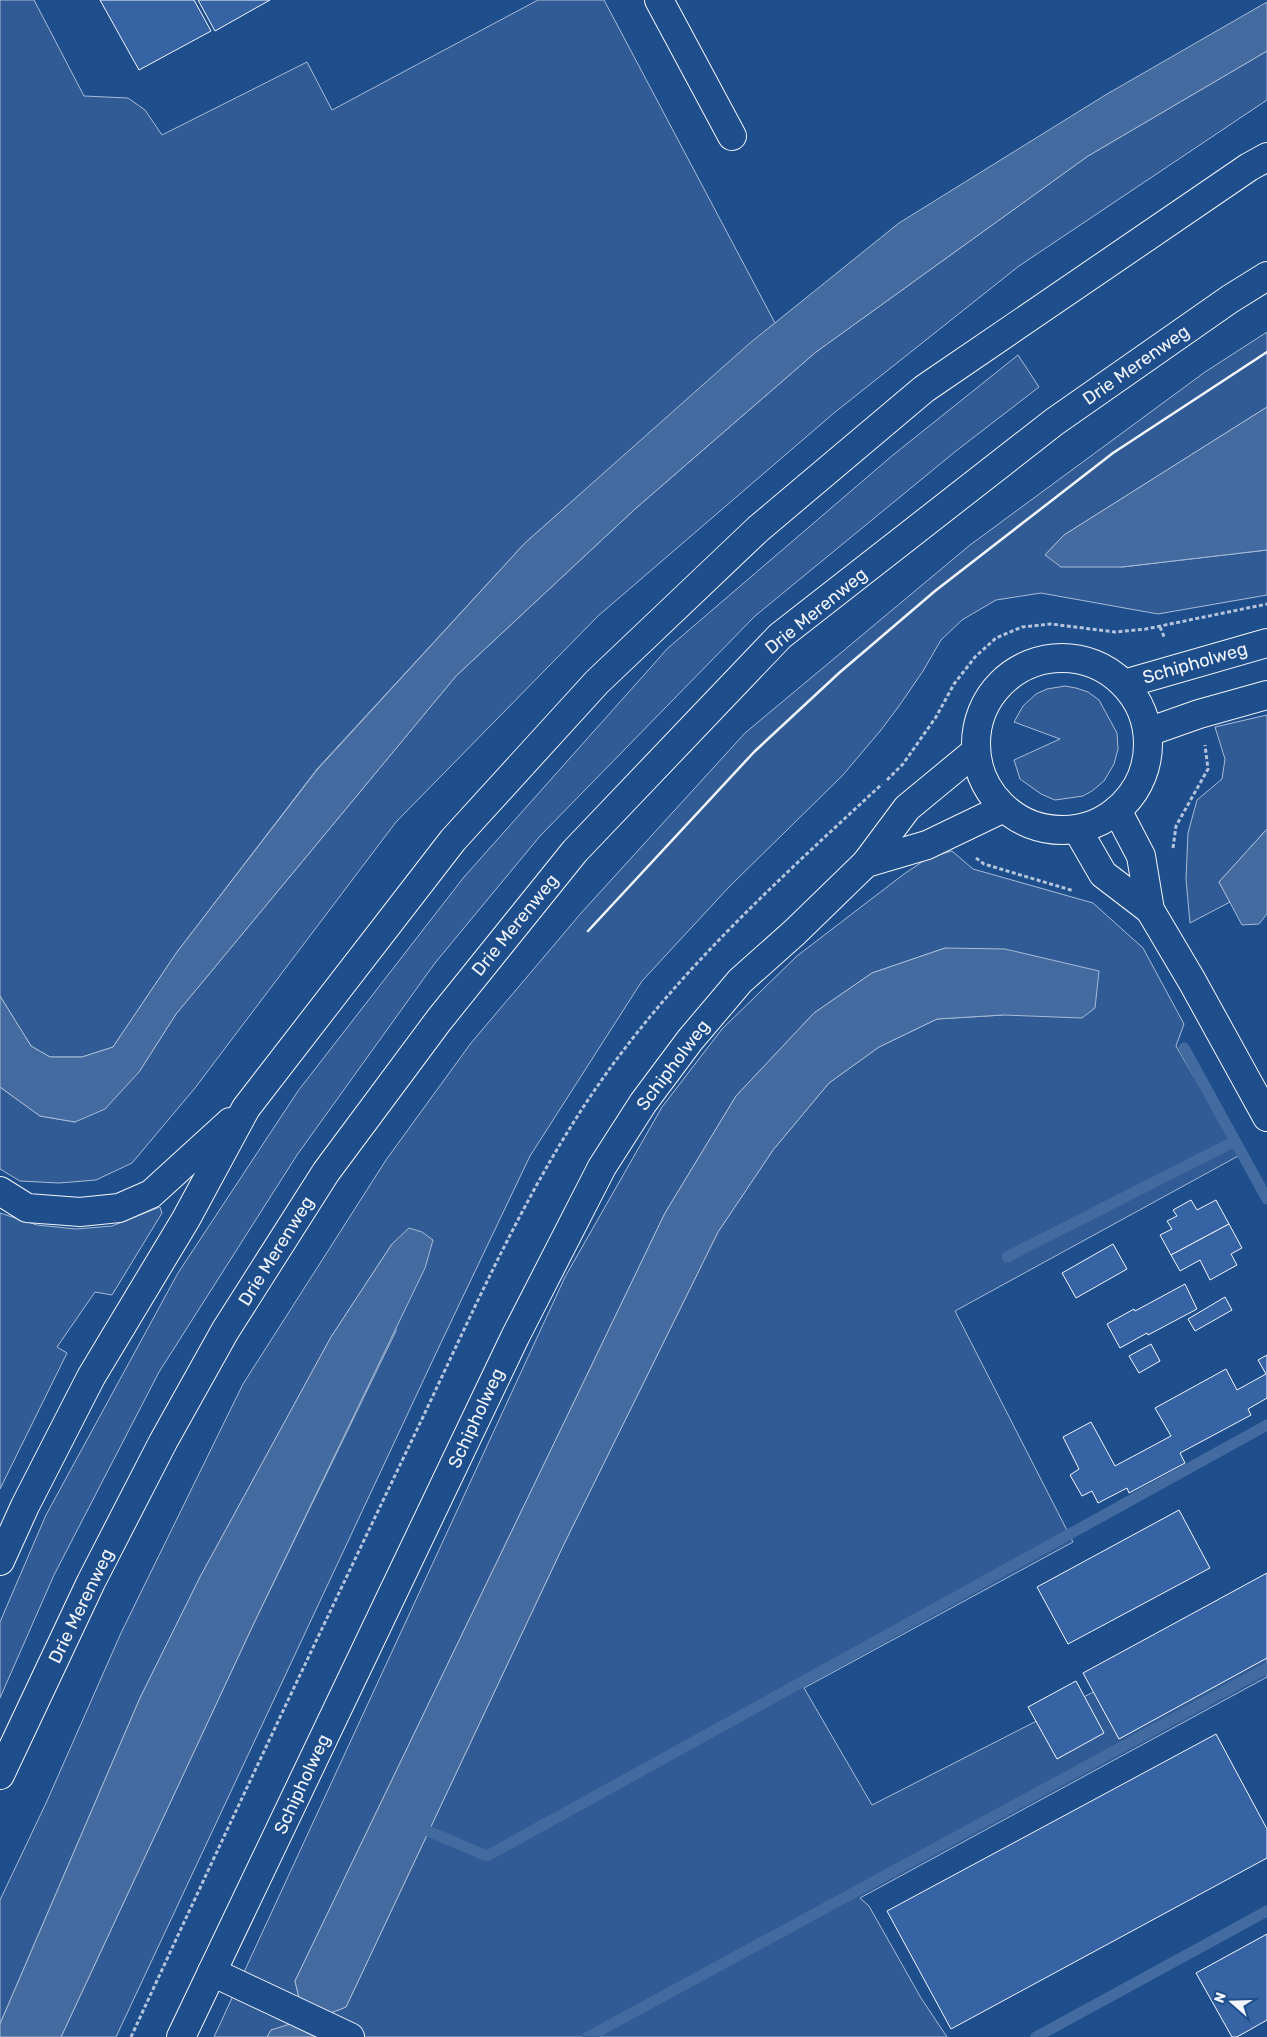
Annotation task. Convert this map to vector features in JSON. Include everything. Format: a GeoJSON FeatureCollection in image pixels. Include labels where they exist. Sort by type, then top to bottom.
{"type":"FeatureCollection","features":[{"type":"Feature","properties":{"kind":"main road"},"geometry":{"type":"LineString","coordinates":[[659,0],[732,136]]}},
{"type":"Feature","properties":{"kind":"main road"},"geometry":{"type":"LineString","coordinates":[[0,1561],[25,1506],[91,1377],[186,1219],[246,1108],[453,840],[597,682],[758,529],[924,389],[1248,167],[1267,157]]}},
{"type":"Feature","properties":{"kind":"main road","name":"Drie Merenweg"},"geometry":{"type":"LineString","coordinates":[[0,1775],[92,1582],[163,1442],[230,1322],[326,1172],[439,1020],[575,851],[780,636],[1054,422],[1230,299],[1267,276]]}},
{"type":"Feature","properties":{"kind":"main road","name":"Schipholweg"},"geometry":{"type":"LineString","coordinates":[[1124,684],[1177,667],[1267,643]]}},
{"type":"Feature","properties":{"kind":"main road"},"geometry":{"type":"LineString","coordinates":[[1071,658],[1100,666],[1124,684],[1140,706],[1148,732],[1148,754],[1143,775],[1132,794],[1117,810],[1098,822],[1076,829],[1050,829],[1026,822],[1004,808],[985,782],[976,751],[979,721],[992,694],[1014,673],[1041,660],[1071,658]]}},
{"type":"Feature","properties":{"kind":"main road"},"geometry":{"type":"LineString","coordinates":[[1148,732],[1198,714],[1267,695]]}},
{"type":"Feature","properties":{"kind":"main road","name":"Schipholweg"},"geometry":{"type":"LineString","coordinates":[[181,2037],[515,1336],[602,1167],[643,1103],[690,1040],[740,981],[795,932],[866,863],[907,808],[976,751]]}},
{"type":"Feature","properties":{"kind":"main road","name":"Schipholweg"},"geometry":{"type":"LineString","coordinates":[[866,863],[927,845],[1004,808]]}},
{"type":"Feature","properties":{"kind":"main road"},"geometry":{"type":"LineString","coordinates":[[1117,810],[1141,856],[1150,910],[1192,981],[1267,1117]]}},
{"type":"Feature","properties":{"kind":"main road"},"geometry":{"type":"LineString","coordinates":[[1076,829],[1103,874],[1150,910]]}},
{"type":"Feature","properties":{"kind":"main road"},"geometry":{"type":"LineString","coordinates":[[0,1191],[27,1208],[80,1212],[119,1208],[151,1194],[246,1108]]}},
{"type":"Feature","properties":{"kind":"main road"},"geometry":{"type":"LineString","coordinates":[[0,1788],[22,1732]]}},
{"type":"Feature","properties":{"kind":"main road"},"geometry":{"type":"LineString","coordinates":[[212,1972],[350,2037]]}},
{"type":"Feature","properties":{"kind":"path"},"geometry":{"type":"LineString","coordinates":[[1160,627],[1177,667]]}},
{"type":"Feature","properties":{"kind":"path"},"geometry":{"type":"LineString","coordinates":[[1172,850],[1176,826],[1208,769],[1198,714]]}},
{"type":"Feature","properties":{"kind":"path"},"geometry":{"type":"LineString","coordinates":[[903,764],[922,795]]}},
{"type":"Feature","properties":{"kind":"path"},"geometry":{"type":"LineString","coordinates":[[950,834],[965,851],[984,864],[1080,893]]}},
{"type":"Feature","properties":{"kind":"shaded area"},"geometry":{"type":"Polygon","coordinates":[[[0,0],[34,0],[84,96],[128,98],[145,110],[162,135],[307,62],[332,110],[538,0],[604,0],[775,323],[525,543],[317,769],[177,952],[113,1047],[82,1057],[50,1057],[31,1046],[0,996],[0,0]]]}},
{"type":"Feature","properties":{"kind":"shaded area"},"geometry":{"type":"Polygon","coordinates":[[[1267,2],[1267,51],[1088,156],[816,352],[635,509],[456,676],[176,1014],[139,1072],[105,1109],[75,1122],[40,1116],[0,1087],[0,996],[31,1046],[50,1057],[82,1057],[113,1047],[177,952],[317,770],[525,543],[750,343],[899,223],[1107,94],[1267,2]]]}},
{"type":"Feature","properties":{"kind":"shaded area"},"geometry":{"type":"Polygon","coordinates":[[[1267,51],[1267,100],[1019,266],[834,413],[598,616],[396,822],[195,1088],[132,1163],[96,1180],[59,1183],[20,1181],[0,1169],[0,1087],[40,1116],[75,1122],[139,1072],[176,1014],[456,676],[635,509],[816,352],[1088,156],[1267,51]]]}},
{"type":"Feature","properties":{"kind":"shaded area"},"geometry":{"type":"Polygon","coordinates":[[[1267,332],[1267,407],[1064,535],[1045,555],[1122,567],[1267,550],[1267,595],[1158,614],[1041,593],[996,600],[962,620],[941,640],[899,706],[842,776],[729,887],[642,981],[530,1156],[116,2037],[61,2037],[254,1623],[396,1331],[392,1244],[331,1337],[200,1577],[140,1698],[0,2024],[0,1900],[47,1801],[121,1633],[243,1384],[386,1160],[471,1043],[582,912],[745,733],[970,545],[1205,372],[1267,332]]]}},
{"type":"Feature","properties":{"kind":"shaded area"},"geometry":{"type":"Polygon","coordinates":[[[1018,355],[1039,387],[956,451],[755,616],[540,836],[435,963],[297,1155],[159,1372],[54,1575],[0,1698],[0,1622],[46,1515],[178,1273],[298,1091],[464,877],[668,648],[893,455],[1018,355]]]}},
{"type":"Feature","properties":{"kind":"shaded area"},"geometry":{"type":"Polygon","coordinates":[[[1267,407],[1267,550],[1122,567],[1061,567],[1045,555],[1064,535],[1267,407]]]}},
{"type":"Feature","properties":{"kind":"shaded area"},"geometry":{"type":"Polygon","coordinates":[[[1065,686],[1088,692],[1099,700],[1117,733],[1118,749],[1114,764],[1104,781],[1092,791],[1083,796],[1055,800],[1041,794],[1020,779],[1014,760],[1060,739],[1014,722],[1023,706],[1036,694],[1047,689],[1065,686]]]}},
{"type":"Feature","properties":{"kind":"shaded area"},"geometry":{"type":"Polygon","coordinates":[[[1267,715],[1267,829],[1219,882],[1230,902],[1190,923],[1186,879],[1188,833],[1197,800],[1222,779],[1225,759],[1215,727],[1267,715]]]}},
{"type":"Feature","properties":{"kind":"shaded area"},"geometry":{"type":"Polygon","coordinates":[[[1267,829],[1267,914],[1259,924],[1242,925],[1219,882],[1267,829]]]}},
{"type":"Feature","properties":{"kind":"shaded area"},"geometry":{"type":"Polygon","coordinates":[[[952,851],[973,869],[1093,903],[1143,948],[1184,1024],[1176,1046],[1240,1155],[955,1311],[1073,1542],[804,1688],[872,1805],[1262,1606],[1267,1616],[1267,1677],[860,1898],[869,1906],[921,1998],[947,2037],[318,2037],[328,2014],[346,2007],[564,1544],[718,1232],[773,1150],[829,1083],[879,1047],[937,1019],[1003,1015],[945,948],[872,973],[814,1013],[736,1096],[665,1213],[295,1981],[300,2002],[290,2025],[271,2030],[267,2037],[214,2037],[565,1277],[662,1107],[722,1029],[797,956],[904,874],[928,858],[952,851]]]}},
{"type":"Feature","properties":{"kind":"shaded area"},"geometry":{"type":"Polygon","coordinates":[[[945,948],[1005,949],[1099,971],[1095,1008],[1082,1018],[1003,1015],[937,1019],[879,1047],[829,1083],[773,1150],[718,1232],[564,1544],[346,2007],[328,2014],[318,2037],[267,2037],[271,2030],[290,2024],[300,2002],[295,1981],[665,1213],[736,1096],[814,1013],[872,973],[945,948]]]}},
{"type":"Feature","properties":{"kind":"shaded area"},"geometry":{"type":"Polygon","coordinates":[[[160,1207],[162,1213],[112,1295],[95,1292],[57,1347],[67,1353],[0,1489],[0,1213],[37,1225],[76,1229],[112,1226],[160,1207]]]}},
{"type":"Feature","properties":{"kind":"shaded area"},"geometry":{"type":"Polygon","coordinates":[[[409,1228],[422,1232],[433,1240],[425,1268],[254,1623],[61,2037],[0,2037],[0,2024],[140,1698],[200,1577],[331,1337],[392,1244],[409,1228]]]}},
{"type":"Feature","properties":{"kind":"building"},"geometry":{"type":"Polygon","coordinates":[[[100,0],[194,0],[211,31],[139,70],[100,0]]]}},
{"type":"Feature","properties":{"kind":"building"},"geometry":{"type":"Polygon","coordinates":[[[198,0],[270,0],[215,31],[198,0]]]}},
{"type":"Feature","properties":{"kind":"building"},"geometry":{"type":"Polygon","coordinates":[[[1191,1200],[1197,1210],[1216,1200],[1229,1224],[1171,1255],[1160,1235],[1172,1229],[1167,1221],[1177,1216],[1173,1210],[1191,1200]]]}},
{"type":"Feature","properties":{"kind":"building"},"geometry":{"type":"Polygon","coordinates":[[[1229,1224],[1242,1248],[1231,1254],[1237,1265],[1210,1280],[1200,1260],[1180,1271],[1171,1255],[1229,1224]]]}},
{"type":"Feature","properties":{"kind":"building"},"geometry":{"type":"Polygon","coordinates":[[[1113,1244],[1127,1269],[1076,1298],[1062,1273],[1113,1244]]]}},
{"type":"Feature","properties":{"kind":"building"},"geometry":{"type":"Polygon","coordinates":[[[1185,1284],[1197,1309],[1120,1348],[1107,1324],[1185,1284]]]}},
{"type":"Feature","properties":{"kind":"building"},"geometry":{"type":"Polygon","coordinates":[[[1225,1297],[1232,1310],[1195,1331],[1188,1319],[1225,1297]]]}},
{"type":"Feature","properties":{"kind":"building"},"geometry":{"type":"Polygon","coordinates":[[[1151,1344],[1160,1361],[1139,1373],[1129,1356],[1151,1344]]]}},
{"type":"Feature","properties":{"kind":"building"},"geometry":{"type":"Polygon","coordinates":[[[1267,1355],[1267,1398],[1248,1409],[1251,1415],[1180,1453],[1185,1463],[1129,1493],[1127,1488],[1098,1503],[1092,1491],[1082,1496],[1070,1475],[1079,1469],[1063,1437],[1091,1422],[1115,1466],[1171,1436],[1155,1408],[1226,1369],[1237,1390],[1266,1374],[1258,1360],[1267,1355]]]}},
{"type":"Feature","properties":{"kind":"building"},"geometry":{"type":"Polygon","coordinates":[[[1179,1510],[1210,1568],[1068,1644],[1037,1587],[1179,1510]]]}},
{"type":"Feature","properties":{"kind":"building"},"geometry":{"type":"Polygon","coordinates":[[[1267,1573],[1267,1658],[1119,1739],[1083,1673],[1267,1573]]]}},
{"type":"Feature","properties":{"kind":"building"},"geometry":{"type":"Polygon","coordinates":[[[1076,1681],[1104,1733],[1057,1759],[1028,1707],[1076,1681]]]}},
{"type":"Feature","properties":{"kind":"building"},"geometry":{"type":"Polygon","coordinates":[[[1216,1734],[1267,1829],[1267,1858],[951,2029],[887,1911],[1216,1734]]]}},
{"type":"Feature","properties":{"kind":"building"},"geometry":{"type":"Polygon","coordinates":[[[1267,1934],[1267,2020],[1237,2037],[1232,2037],[1196,1973],[1267,1934]]]}},
{"type":"Feature","properties":{"kind":"waterway"},"geometry":{"type":"LineString","coordinates":[[1184,1048],[1267,1199]]}},
{"type":"Feature","properties":{"kind":"waterway"},"geometry":{"type":"LineString","coordinates":[[1007,1257],[1235,1141]]}},
{"type":"Feature","properties":{"kind":"waterway"},"geometry":{"type":"LineString","coordinates":[[428,1831],[487,1856],[1267,1425]]}},
{"type":"Feature","properties":{"kind":"waterway"},"geometry":{"type":"LineString","coordinates":[[588,2037],[1267,1668]]}},
{"type":"Feature","properties":{"kind":"waterway"},"geometry":{"type":"LineString","coordinates":[[1036,2037],[1267,1911]]}},
{"type":"Feature","properties":{"kind":"wall"},"geometry":{"type":"LineString","coordinates":[[588,931],[754,752],[839,673],[935,591],[1113,453],[1267,352]]}}]}
